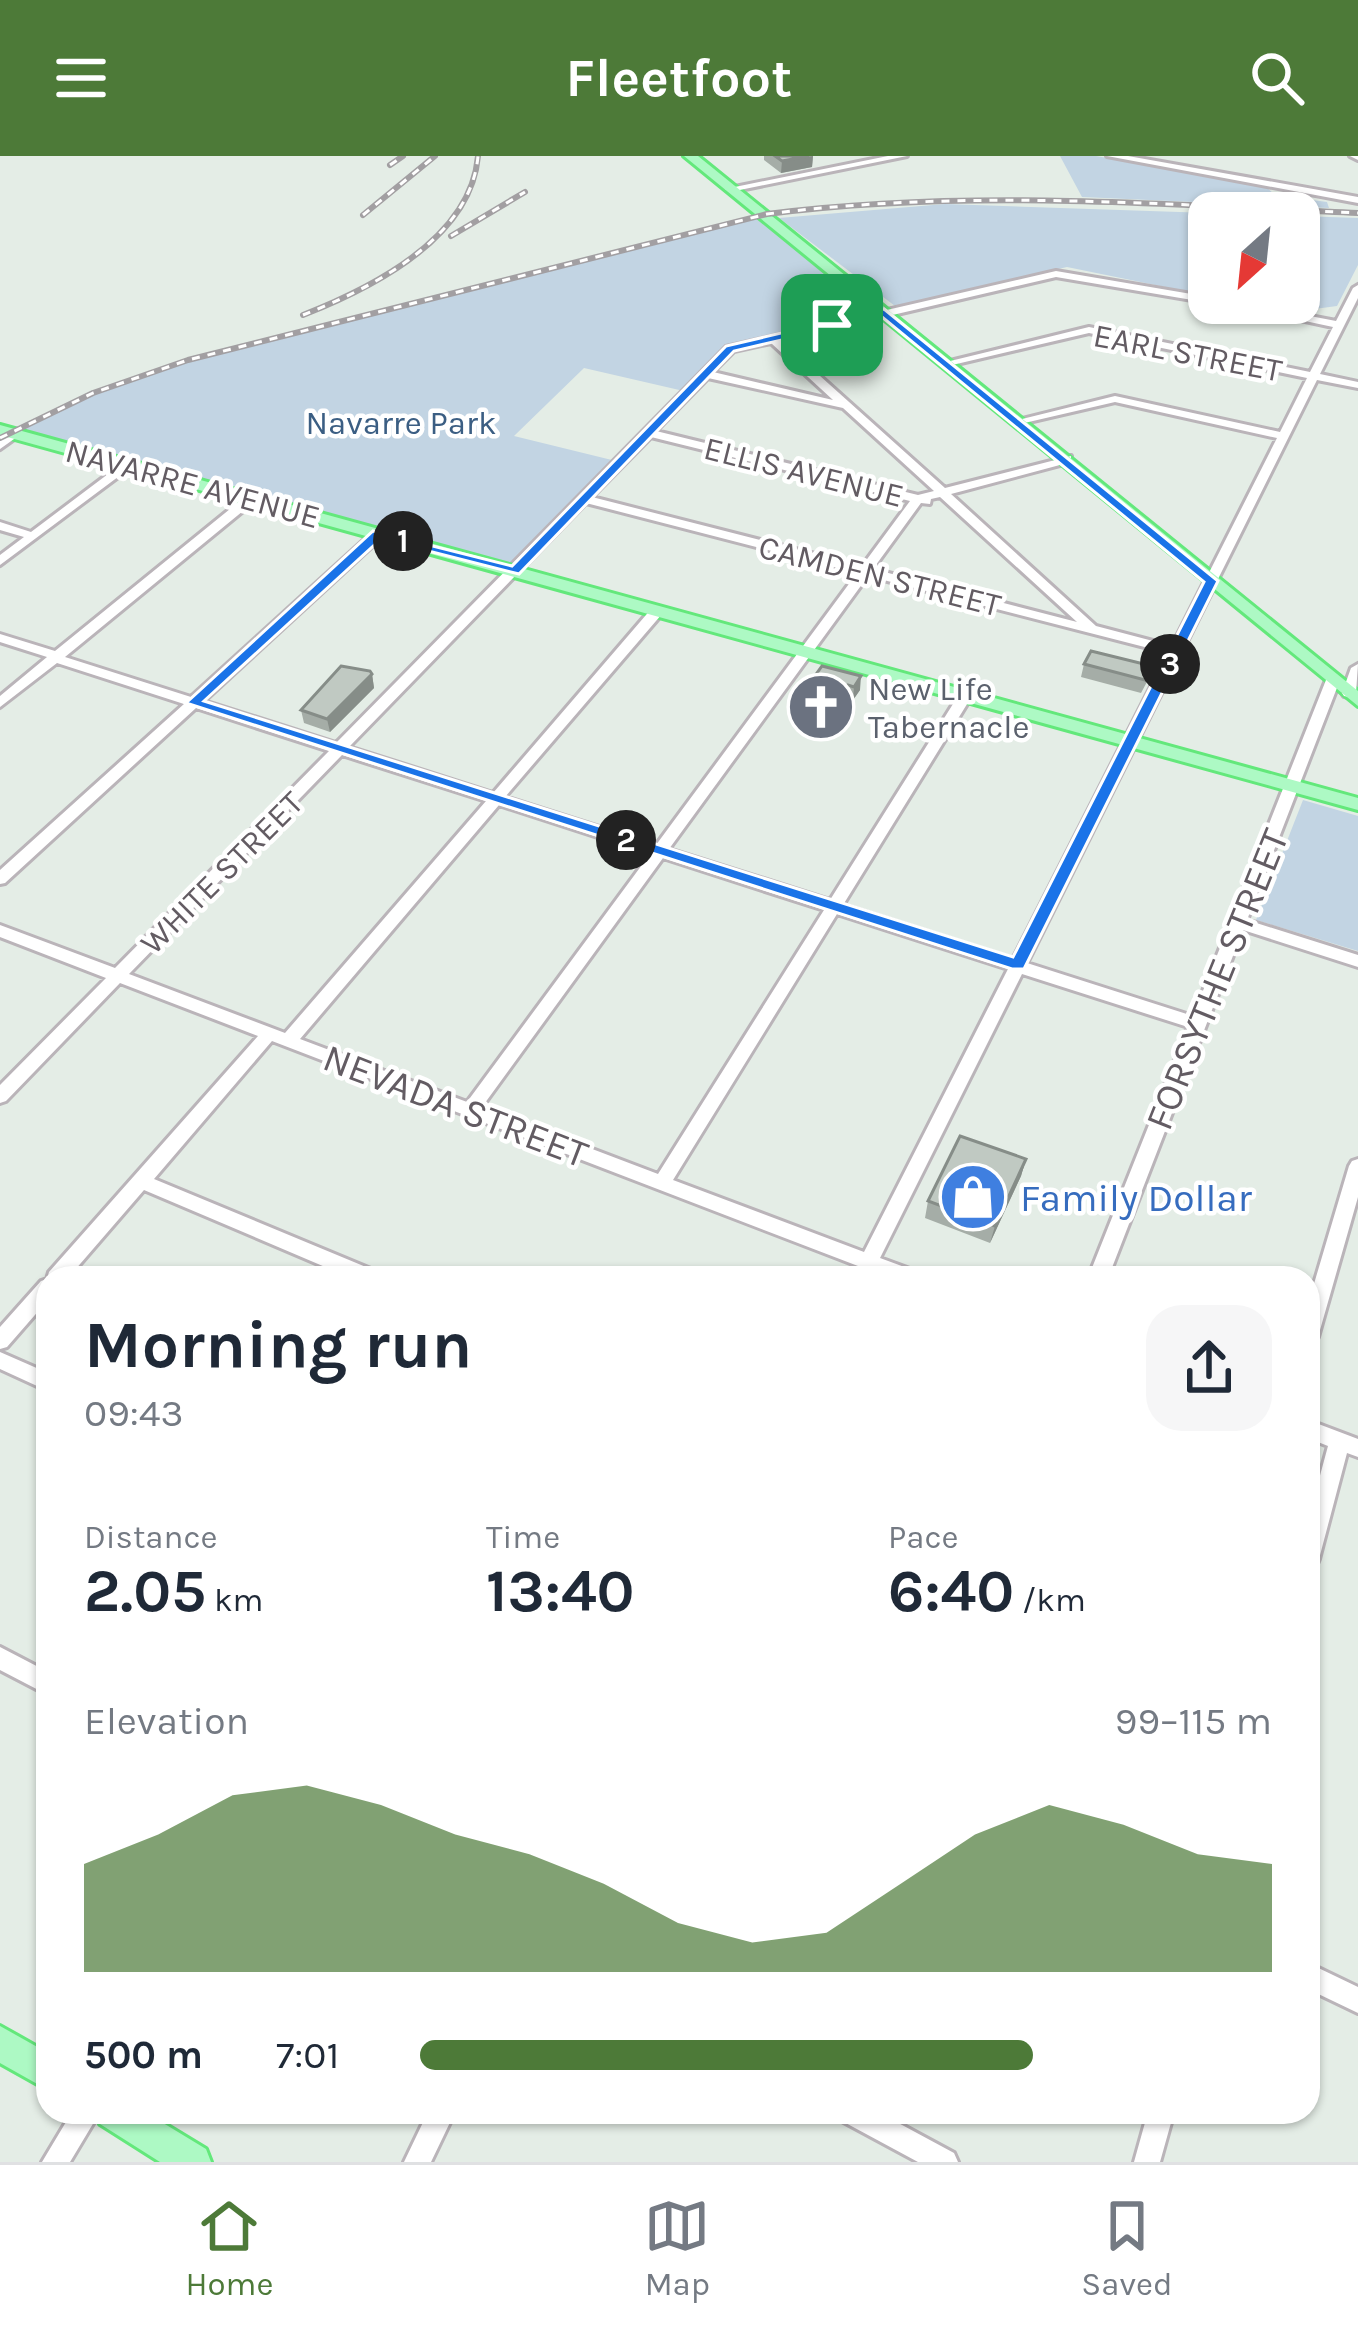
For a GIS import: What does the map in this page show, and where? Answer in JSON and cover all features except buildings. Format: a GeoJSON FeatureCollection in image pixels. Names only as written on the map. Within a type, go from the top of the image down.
{"type":"FeatureCollection","features":[{"type":"Feature","properties":{"kind":"main road"},"geometry":{"type":"LineString","coordinates":[[690,156],[1353,697]]}},
{"type":"Feature","properties":{"kind":"main road","name":"NAVARRE AVENUE"},"geometry":{"type":"LineString","coordinates":[[5,436],[128,465],[1358,804]]}},
{"type":"Feature","properties":{"kind":"main road"},"geometry":{"type":"LineString","coordinates":[[0,2043],[36,2066]]}},
{"type":"Feature","properties":{"kind":"main road"},"geometry":{"type":"LineString","coordinates":[[131,2124],[193,2162]]}},
{"type":"Feature","properties":{"kind":"street"},"geometry":{"type":"LineString","coordinates":[[814,156],[832,170]]}},
{"type":"Feature","properties":{"kind":"street"},"geometry":{"type":"LineString","coordinates":[[730,189],[902,156]]}},
{"type":"Feature","properties":{"kind":"street"},"geometry":{"type":"LineString","coordinates":[[1112,156],[1165,160],[1358,200]]}},
{"type":"Feature","properties":{"kind":"street"},"geometry":{"type":"LineString","coordinates":[[773,339],[1064,273],[1188,296]]}},
{"type":"Feature","properties":{"kind":"street"},"geometry":{"type":"LineString","coordinates":[[867,1266],[1314,376],[1353,309],[1358,288]]}},
{"type":"Feature","properties":{"kind":"street"},"geometry":{"type":"LineString","coordinates":[[1320,313],[1353,309]]}},
{"type":"Feature","properties":{"kind":"street"},"geometry":{"type":"LineString","coordinates":[[1320,321],[1340,325]]}},
{"type":"Feature","properties":{"kind":"street","name":"EARL STREET"},"geometry":{"type":"LineString","coordinates":[[948,363],[1089,330],[1358,385]]}},
{"type":"Feature","properties":{"kind":"street"},"geometry":{"type":"LineString","coordinates":[[773,339],[1094,630]]}},
{"type":"Feature","properties":{"kind":"street","name":"WHITE STREET"},"geometry":{"type":"LineString","coordinates":[[0,1096],[730,349],[773,339]]}},
{"type":"Feature","properties":{"kind":"street"},"geometry":{"type":"LineString","coordinates":[[706,374],[847,406]]}},
{"type":"Feature","properties":{"kind":"street"},"geometry":{"type":"LineString","coordinates":[[1020,422],[1115,399],[1284,436]]}},
{"type":"Feature","properties":{"kind":"street","name":"ELLIS AVENUE"},"geometry":{"type":"LineString","coordinates":[[648,434],[960,509]]}},
{"type":"Feature","properties":{"kind":"street"},"geometry":{"type":"LineString","coordinates":[[470,1110],[919,499],[1066,459]]}},
{"type":"Feature","properties":{"kind":"street"},"geometry":{"type":"LineString","coordinates":[[0,560],[128,465]]}},
{"type":"Feature","properties":{"kind":"street"},"geometry":{"type":"LineString","coordinates":[[0,703],[250,499]]}},
{"type":"Feature","properties":{"kind":"street","name":"CAMDEN STREET"},"geometry":{"type":"LineString","coordinates":[[584,499],[1176,651]]}},
{"type":"Feature","properties":{"kind":"street"},"geometry":{"type":"LineString","coordinates":[[0,526],[33,536]]}},
{"type":"Feature","properties":{"kind":"street"},"geometry":{"type":"LineString","coordinates":[[0,879],[378,534]]}},
{"type":"Feature","properties":{"kind":"street"},"geometry":{"type":"LineString","coordinates":[[67,1266],[494,800],[657,611]]}},
{"type":"Feature","properties":{"kind":"street"},"geometry":{"type":"LineString","coordinates":[[0,638],[1198,1024]]}},
{"type":"Feature","properties":{"kind":"street"},"geometry":{"type":"LineString","coordinates":[[1353,697],[1358,668]]}},
{"type":"Feature","properties":{"kind":"street","name":"FORSYTHE STREET"},"geometry":{"type":"LineString","coordinates":[[1103,1266],[1333,680]]}},
{"type":"Feature","properties":{"kind":"street"},"geometry":{"type":"LineString","coordinates":[[662,1183],[965,696]]}},
{"type":"Feature","properties":{"kind":"street"},"geometry":{"type":"LineString","coordinates":[[1238,923],[1358,961]]}},
{"type":"Feature","properties":{"kind":"street","name":"NEVADA STREET"},"geometry":{"type":"LineString","coordinates":[[0,931],[662,1183],[856,1266]]}},
{"type":"Feature","properties":{"kind":"street"},"geometry":{"type":"LineString","coordinates":[[1320,1296],[1358,1166]]}},
{"type":"Feature","properties":{"kind":"street"},"geometry":{"type":"LineString","coordinates":[[141,1181],[343,1266]]}},
{"type":"Feature","properties":{"kind":"street"},"geometry":{"type":"LineString","coordinates":[[0,1341],[36,1300]]}},
{"type":"Feature","properties":{"kind":"street"},"geometry":{"type":"LineString","coordinates":[[0,1360],[36,1376]]}},
{"type":"Feature","properties":{"kind":"street"},"geometry":{"type":"LineString","coordinates":[[1320,1433],[1349,1444],[1320,1525]]}},
{"type":"Feature","properties":{"kind":"street"},"geometry":{"type":"LineString","coordinates":[[0,1658],[36,1678]]}},
{"type":"Feature","properties":{"kind":"street"},"geometry":{"type":"LineString","coordinates":[[1320,1982],[1358,2000]]}},
{"type":"Feature","properties":{"kind":"street"},"geometry":{"type":"LineString","coordinates":[[55,2162],[79,2124]]}},
{"type":"Feature","properties":{"kind":"street"},"geometry":{"type":"LineString","coordinates":[[417,2162],[436,2124]]}},
{"type":"Feature","properties":{"kind":"street"},"geometry":{"type":"LineString","coordinates":[[874,2124],[945,2162]]}},
{"type":"Feature","properties":{"kind":"street"},"geometry":{"type":"LineString","coordinates":[[1147,2162],[1158,2124]]}},
{"type":"Feature","properties":{"kind":"green space"},"geometry":{"type":"Polygon","coordinates":[[[1060,156],[1096,156],[1265,186],[1272,192],[1188,192],[1188,202],[1082,197],[1060,156]]]}},
{"type":"Feature","properties":{"kind":"green space"},"geometry":{"type":"Polygon","coordinates":[[[945,204],[1188,212],[1188,292],[1067,267],[895,306],[779,218],[945,204]]]}},
{"type":"Feature","properties":{"kind":"green space","name":"Navarre Park"},"geometry":{"type":"Polygon","coordinates":[[[762,215],[885,313],[736,346],[688,392],[584,368],[514,436],[620,462],[514,572],[9,433],[105,389],[189,360],[762,215]]]}},
{"type":"Feature","properties":{"kind":"green space"},"geometry":{"type":"Polygon","coordinates":[[[1320,217],[1358,218],[1358,265],[1337,306],[1320,308],[1320,217]]]}},
{"type":"Feature","properties":{"kind":"green space"},"geometry":{"type":"Polygon","coordinates":[[[1303,800],[1358,816],[1358,951],[1256,920],[1303,800]]]}},
{"type":"Feature","properties":{"kind":"railway"},"geometry":{"type":"LineString","coordinates":[[390,165],[403,156]]}},
{"type":"Feature","properties":{"kind":"railway"},"geometry":{"type":"LineString","coordinates":[[363,215],[435,156]]}},
{"type":"Feature","properties":{"kind":"railway"},"geometry":{"type":"LineString","coordinates":[[303,315],[387,274],[438,235],[471,185],[478,156]]}},
{"type":"Feature","properties":{"kind":"railway"},"geometry":{"type":"LineString","coordinates":[[451,236],[525,192]]}},
{"type":"Feature","properties":{"kind":"railway"},"geometry":{"type":"LineString","coordinates":[[0,438],[93,393],[188,360],[767,214],[988,200],[1358,213]]}},
{"type":"Feature","properties":{"kind":"place","name":"New Life Tabernacle"},"geometry":{"type":"Point","coordinates":[821,707]}},
{"type":"Feature","properties":{"kind":"place","name":"Family Dollar"},"geometry":{"type":"Point","coordinates":[973,1197]}},
{"type":"Feature","properties":{"kind":"route"},"geometry":{"type":"LineString","coordinates":[[884,313],[1211,581],[1018,965],[193,703],[378,534],[514,572],[730,349],[832,325],[884,313]]}}]}
